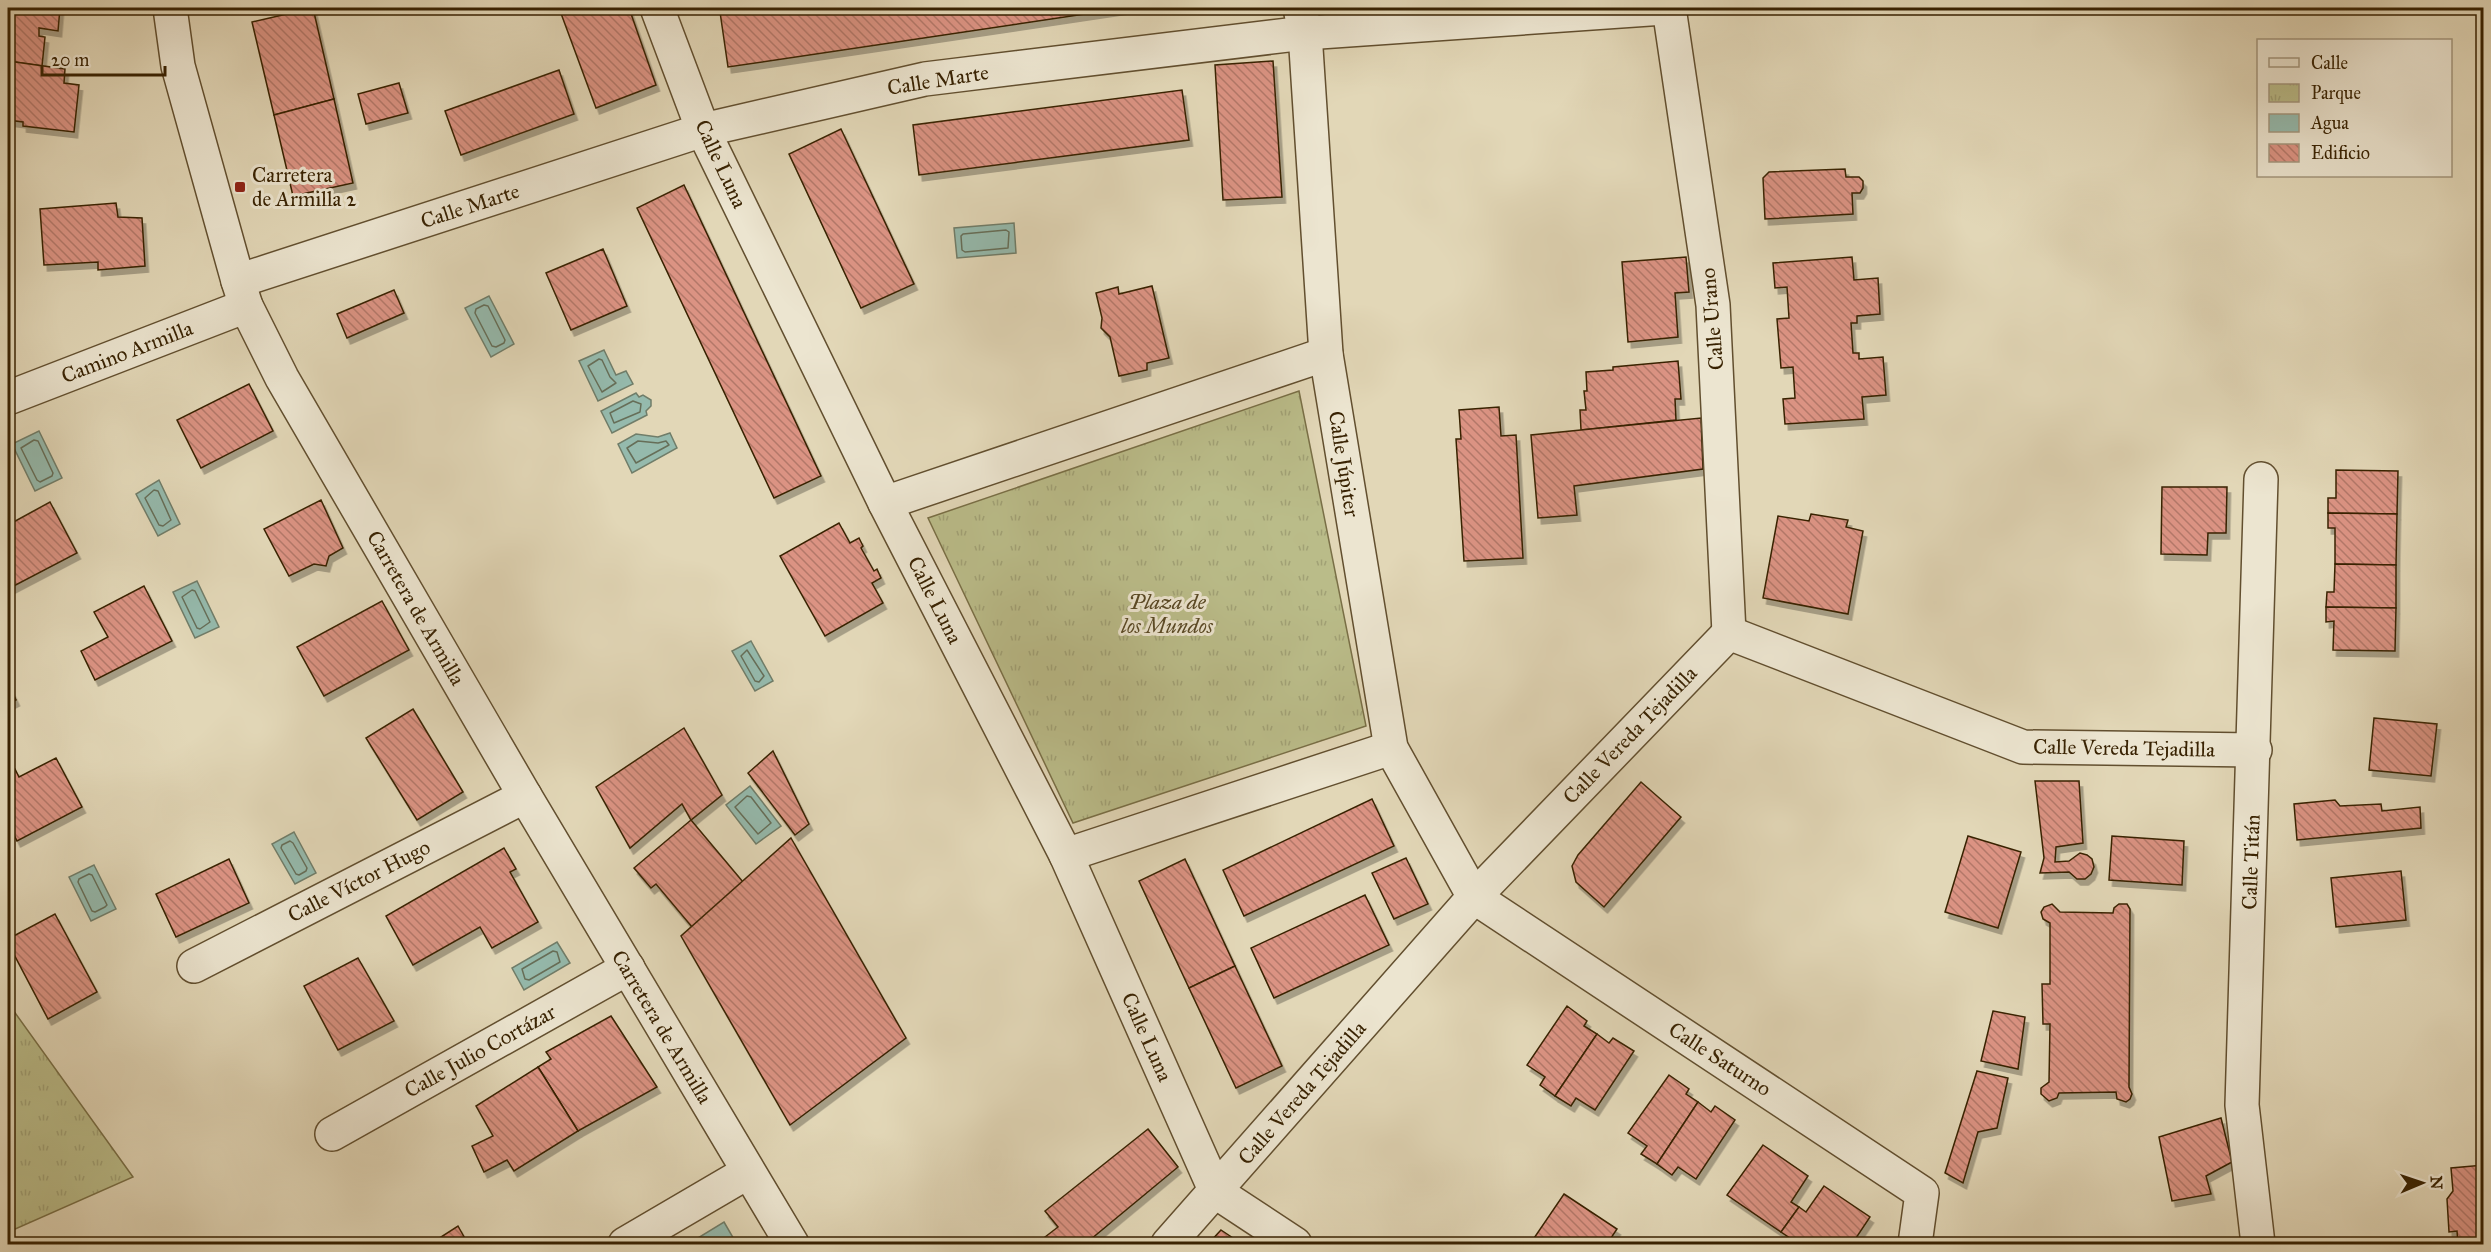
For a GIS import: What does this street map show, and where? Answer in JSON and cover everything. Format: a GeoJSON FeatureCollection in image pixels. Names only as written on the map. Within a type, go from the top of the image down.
{"type":"FeatureCollection","features":[{"type":"Feature","properties":{"kind":"street","name":"Carretera de Armilla"},"geometry":{"type":"LineString","coordinates":[[170,8],[178,66],[242,294],[282,378],[525,796],[792,1245]]}},
{"type":"Feature","properties":{"kind":"street","name":"Calle Luna"},"geometry":{"type":"LineString","coordinates":[[657,8],[703,130],[885,503],[1066,855],[1216,1192]]}},
{"type":"Feature","properties":{"kind":"street","name":"Calle Marte"},"geometry":{"type":"LineString","coordinates":[[242,294],[703,130],[925,79],[1302,20],[1667,8]]}},
{"type":"Feature","properties":{"kind":"street","name":"Calle Urano"},"geometry":{"type":"LineString","coordinates":[[1667,8],[1713,305],[1729,633]]}},
{"type":"Feature","properties":{"kind":"street","name":"Calle Júpiter"},"geometry":{"type":"LineString","coordinates":[[1302,20],[1326,354],[1391,748],[1474,897]]}},
{"type":"Feature","properties":{"kind":"street","name":"Camino Armilla"},"geometry":{"type":"LineString","coordinates":[[8,398],[242,294]]}},
{"type":"Feature","properties":{"kind":"street"},"geometry":{"type":"LineString","coordinates":[[885,503],[1326,354]]}},
{"type":"Feature","properties":{"kind":"street","name":"Calle Titán"},"geometry":{"type":"LineString","coordinates":[[2258,1245],[2242,1105],[2255,750],[2261,479]]}},
{"type":"Feature","properties":{"kind":"street","name":"Calle Vereda Tejadilla"},"geometry":{"type":"LineString","coordinates":[[1168,1245],[1474,897],[1729,633],[2023,747],[2255,750]]}},
{"type":"Feature","properties":{"kind":"street"},"geometry":{"type":"LineString","coordinates":[[1066,855],[1391,748]]}},
{"type":"Feature","properties":{"kind":"street","name":"Calle Víctor Hugo"},"geometry":{"type":"LineString","coordinates":[[194,966],[525,796]]}},
{"type":"Feature","properties":{"kind":"street","name":"Calle Saturno"},"geometry":{"type":"LineString","coordinates":[[1474,897],[1922,1193],[1915,1245]]}},
{"type":"Feature","properties":{"kind":"street","name":"Calle Julio Cortázar"},"geometry":{"type":"LineString","coordinates":[[332,1134],[628,968]]}},
{"type":"Feature","properties":{"kind":"street"},"geometry":{"type":"LineString","coordinates":[[625,1245],[748,1172]]}},
{"type":"Feature","properties":{"kind":"street"},"geometry":{"type":"LineString","coordinates":[[1216,1192],[1295,1245]]}},
{"type":"Feature","properties":{"kind":"green space","name":"Plaza de los Mundos"},"geometry":{"type":"Polygon","coordinates":[[[1299,391],[1366,726],[1073,823],[928,518],[1299,391]]]}},
{"type":"Feature","properties":{"kind":"green space"},"geometry":{"type":"Polygon","coordinates":[[[8,1003],[133,1177],[13,1230],[8,1229],[8,1003]]]}},
{"type":"Feature","properties":{"kind":"water"},"geometry":{"type":"Polygon","coordinates":[[[1014,223],[1016,253],[957,258],[954,228],[1014,223]]]}},
{"type":"Feature","properties":{"kind":"water"},"geometry":{"type":"Polygon","coordinates":[[[489,296],[514,344],[491,357],[465,308],[489,296]]]}},
{"type":"Feature","properties":{"kind":"water"},"geometry":{"type":"Polygon","coordinates":[[[604,350],[616,375],[626,371],[633,384],[598,401],[579,361],[604,350]]]}},
{"type":"Feature","properties":{"kind":"water"},"geometry":{"type":"Polygon","coordinates":[[[636,393],[639,397],[643,395],[651,400],[651,406],[646,411],[647,415],[612,433],[601,411],[636,393]]]}},
{"type":"Feature","properties":{"kind":"water"},"geometry":{"type":"Polygon","coordinates":[[[39,431],[62,478],[35,491],[12,444],[39,431]]]}},
{"type":"Feature","properties":{"kind":"water"},"geometry":{"type":"Polygon","coordinates":[[[670,433],[677,448],[632,473],[618,444],[636,434],[658,437],[670,433]]]}},
{"type":"Feature","properties":{"kind":"water"},"geometry":{"type":"Polygon","coordinates":[[[159,480],[180,524],[158,536],[136,494],[159,480]]]}},
{"type":"Feature","properties":{"kind":"water"},"geometry":{"type":"Polygon","coordinates":[[[197,581],[219,627],[195,638],[173,592],[197,581]]]}},
{"type":"Feature","properties":{"kind":"water"},"geometry":{"type":"Polygon","coordinates":[[[751,641],[773,681],[755,691],[732,651],[751,641]]]}},
{"type":"Feature","properties":{"kind":"water"},"geometry":{"type":"Polygon","coordinates":[[[750,786],[781,826],[756,844],[726,805],[750,786]]]}},
{"type":"Feature","properties":{"kind":"water"},"geometry":{"type":"Polygon","coordinates":[[[294,832],[316,873],[295,884],[272,844],[294,832]]]}},
{"type":"Feature","properties":{"kind":"water"},"geometry":{"type":"Polygon","coordinates":[[[94,865],[116,909],[91,921],[69,877],[94,865]]]}},
{"type":"Feature","properties":{"kind":"water"},"geometry":{"type":"Polygon","coordinates":[[[557,942],[570,963],[524,990],[512,968],[557,942]]]}},
{"type":"Feature","properties":{"kind":"water"},"geometry":{"type":"Polygon","coordinates":[[[724,1222],[735,1241],[730,1244],[688,1244],[724,1222]]]}},
{"type":"Feature","properties":{"kind":"building"},"geometry":{"type":"Polygon","coordinates":[[[8,8],[60,8],[58,31],[39,28],[39,36],[45,37],[42,66],[8,61],[8,8]]]}},
{"type":"Feature","properties":{"kind":"building"},"geometry":{"type":"Polygon","coordinates":[[[313,8],[334,99],[274,115],[252,22],[313,8]]]}},
{"type":"Feature","properties":{"kind":"building"},"geometry":{"type":"Polygon","coordinates":[[[559,8],[629,8],[656,85],[596,108],[559,8]]]}},
{"type":"Feature","properties":{"kind":"building"},"geometry":{"type":"Polygon","coordinates":[[[748,8],[1125,8],[728,67],[720,12],[748,8]]]}},
{"type":"Feature","properties":{"kind":"building"},"geometry":{"type":"Polygon","coordinates":[[[8,61],[65,69],[64,83],[79,85],[74,132],[23,126],[23,122],[8,120],[8,61]]]}},
{"type":"Feature","properties":{"kind":"building"},"geometry":{"type":"Polygon","coordinates":[[[1273,61],[1282,197],[1223,200],[1215,65],[1273,61]]]}},
{"type":"Feature","properties":{"kind":"building"},"geometry":{"type":"Polygon","coordinates":[[[559,70],[574,114],[461,155],[445,111],[559,70]]]}},
{"type":"Feature","properties":{"kind":"building"},"geometry":{"type":"Polygon","coordinates":[[[399,83],[408,113],[366,124],[358,94],[399,83]]]}},
{"type":"Feature","properties":{"kind":"building"},"geometry":{"type":"Polygon","coordinates":[[[1182,90],[1189,140],[919,175],[913,125],[1182,90]]]}},
{"type":"Feature","properties":{"kind":"building"},"geometry":{"type":"Polygon","coordinates":[[[334,99],[353,183],[293,196],[274,115],[334,99]]]}},
{"type":"Feature","properties":{"kind":"building"},"geometry":{"type":"Polygon","coordinates":[[[841,129],[914,284],[861,308],[789,154],[841,129]]]}},
{"type":"Feature","properties":{"kind":"building"},"geometry":{"type":"Polygon","coordinates":[[[1845,169],[1846,177],[1859,177],[1863,181],[1860,193],[1852,193],[1853,214],[1765,219],[1763,178],[1769,172],[1845,169]]]}},
{"type":"Feature","properties":{"kind":"building"},"geometry":{"type":"Polygon","coordinates":[[[684,185],[821,476],[774,498],[637,208],[684,185]]]}},
{"type":"Feature","properties":{"kind":"building"},"geometry":{"type":"Polygon","coordinates":[[[116,203],[118,217],[142,218],[145,266],[98,270],[98,262],[44,265],[40,209],[116,203]]]}},
{"type":"Feature","properties":{"kind":"building"},"geometry":{"type":"Polygon","coordinates":[[[603,249],[627,306],[571,330],[546,273],[603,249]]]}},
{"type":"Feature","properties":{"kind":"building"},"geometry":{"type":"Polygon","coordinates":[[[1686,257],[1689,292],[1675,293],[1678,337],[1628,342],[1622,262],[1686,257]]]}},
{"type":"Feature","properties":{"kind":"building"},"geometry":{"type":"Polygon","coordinates":[[[1852,257],[1854,280],[1878,278],[1880,314],[1857,316],[1857,323],[1851,323],[1853,353],[1859,353],[1859,359],[1883,357],[1886,395],[1862,397],[1864,419],[1785,424],[1783,399],[1795,398],[1793,367],[1781,368],[1777,319],[1789,318],[1787,287],[1775,288],[1773,263],[1852,257]]]}},
{"type":"Feature","properties":{"kind":"building"},"geometry":{"type":"Polygon","coordinates":[[[1152,286],[1169,358],[1147,363],[1147,370],[1119,376],[1110,337],[1101,328],[1102,318],[1096,293],[1118,287],[1119,294],[1152,286]]]}},
{"type":"Feature","properties":{"kind":"building"},"geometry":{"type":"Polygon","coordinates":[[[394,290],[404,313],[347,338],[337,314],[394,290]]]}},
{"type":"Feature","properties":{"kind":"building"},"geometry":{"type":"Polygon","coordinates":[[[1678,361],[1681,399],[1675,399],[1676,420],[1581,430],[1580,410],[1586,410],[1584,391],[1587,391],[1586,372],[1678,361]]]}},
{"type":"Feature","properties":{"kind":"building"},"geometry":{"type":"Polygon","coordinates":[[[249,384],[273,431],[201,468],[177,420],[249,384]]]}},
{"type":"Feature","properties":{"kind":"building"},"geometry":{"type":"Polygon","coordinates":[[[1499,407],[1501,436],[1516,435],[1523,558],[1464,561],[1456,439],[1461,439],[1459,410],[1499,407]]]}},
{"type":"Feature","properties":{"kind":"building"},"geometry":{"type":"Polygon","coordinates":[[[1701,418],[1703,469],[1574,486],[1577,515],[1538,518],[1531,435],[1701,418]]]}},
{"type":"Feature","properties":{"kind":"building"},"geometry":{"type":"Polygon","coordinates":[[[2336,470],[2398,471],[2397,514],[2328,513],[2328,498],[2336,498],[2336,470]]]}},
{"type":"Feature","properties":{"kind":"building"},"geometry":{"type":"Polygon","coordinates":[[[2162,487],[2227,487],[2226,533],[2208,533],[2207,555],[2161,554],[2162,487]]]}},
{"type":"Feature","properties":{"kind":"building"},"geometry":{"type":"Polygon","coordinates":[[[321,500],[343,548],[329,556],[326,566],[314,564],[289,576],[264,529],[321,500]]]}},
{"type":"Feature","properties":{"kind":"building"},"geometry":{"type":"Polygon","coordinates":[[[50,502],[77,553],[8,589],[8,525],[50,502]]]}},
{"type":"Feature","properties":{"kind":"building"},"geometry":{"type":"Polygon","coordinates":[[[2328,513],[2397,514],[2396,565],[2335,564],[2335,528],[2328,528],[2328,513]]]}},
{"type":"Feature","properties":{"kind":"building"},"geometry":{"type":"Polygon","coordinates":[[[1811,514],[1848,520],[1846,527],[1863,531],[1848,614],[1763,598],[1778,516],[1809,521],[1811,514]]]}},
{"type":"Feature","properties":{"kind":"building"},"geometry":{"type":"Polygon","coordinates":[[[839,523],[850,543],[859,538],[863,546],[861,548],[874,571],[877,569],[881,578],[872,583],[883,603],[825,636],[780,556],[839,523]]]}},
{"type":"Feature","properties":{"kind":"building"},"geometry":{"type":"Polygon","coordinates":[[[2335,564],[2396,565],[2396,608],[2326,607],[2327,592],[2334,592],[2335,564]]]}},
{"type":"Feature","properties":{"kind":"building"},"geometry":{"type":"Polygon","coordinates":[[[144,586],[172,641],[95,680],[81,651],[108,637],[94,612],[144,586]]]}},
{"type":"Feature","properties":{"kind":"building"},"geometry":{"type":"Polygon","coordinates":[[[382,601],[409,650],[324,696],[297,647],[382,601]]]}},
{"type":"Feature","properties":{"kind":"building"},"geometry":{"type":"Polygon","coordinates":[[[2326,607],[2396,608],[2395,651],[2333,650],[2334,621],[2326,622],[2326,607]]]}},
{"type":"Feature","properties":{"kind":"building"},"geometry":{"type":"Polygon","coordinates":[[[8,683],[16,700],[8,704],[8,683]]]}},
{"type":"Feature","properties":{"kind":"building"},"geometry":{"type":"Polygon","coordinates":[[[413,709],[463,792],[417,820],[366,738],[413,709]]]}},
{"type":"Feature","properties":{"kind":"building"},"geometry":{"type":"Polygon","coordinates":[[[2374,718],[2437,724],[2431,776],[2369,770],[2374,718]]]}},
{"type":"Feature","properties":{"kind":"building"},"geometry":{"type":"Polygon","coordinates":[[[684,728],[722,795],[691,820],[682,804],[630,848],[596,787],[684,728]]]}},
{"type":"Feature","properties":{"kind":"building"},"geometry":{"type":"Polygon","coordinates":[[[773,751],[809,824],[795,835],[748,773],[773,751]]]}},
{"type":"Feature","properties":{"kind":"building"},"geometry":{"type":"Polygon","coordinates":[[[56,758],[82,807],[17,841],[8,822],[8,773],[15,769],[19,777],[56,758]]]}},
{"type":"Feature","properties":{"kind":"building"},"geometry":{"type":"Polygon","coordinates":[[[2035,781],[2079,781],[2083,843],[2056,847],[2055,862],[2069,861],[2080,853],[2087,855],[2092,859],[2094,867],[2085,879],[2077,879],[2069,872],[2040,873],[2044,858],[2035,781]]]}},
{"type":"Feature","properties":{"kind":"building"},"geometry":{"type":"Polygon","coordinates":[[[1641,782],[1681,817],[1604,907],[1576,882],[1572,866],[1578,855],[1641,782]]]}},
{"type":"Feature","properties":{"kind":"building"},"geometry":{"type":"Polygon","coordinates":[[[1372,799],[1394,846],[1244,916],[1223,870],[1372,799]]]}},
{"type":"Feature","properties":{"kind":"building"},"geometry":{"type":"Polygon","coordinates":[[[2335,800],[2340,806],[2381,804],[2382,811],[2420,807],[2421,828],[2297,840],[2294,804],[2335,800]]]}},
{"type":"Feature","properties":{"kind":"building"},"geometry":{"type":"Polygon","coordinates":[[[691,820],[743,882],[692,927],[656,884],[651,888],[634,868],[691,820]]]}},
{"type":"Feature","properties":{"kind":"building"},"geometry":{"type":"Polygon","coordinates":[[[1968,836],[2021,852],[1998,928],[1945,912],[1968,836]]]}},
{"type":"Feature","properties":{"kind":"building"},"geometry":{"type":"Polygon","coordinates":[[[2112,836],[2184,841],[2182,885],[2109,880],[2112,836]]]}},
{"type":"Feature","properties":{"kind":"building"},"geometry":{"type":"Polygon","coordinates":[[[791,838],[906,1038],[790,1125],[681,936],[791,838]]]}},
{"type":"Feature","properties":{"kind":"building"},"geometry":{"type":"Polygon","coordinates":[[[504,848],[516,869],[510,872],[538,922],[492,948],[480,927],[413,965],[386,916],[504,848]]]}},
{"type":"Feature","properties":{"kind":"building"},"geometry":{"type":"Polygon","coordinates":[[[1406,858],[1428,904],[1394,919],[1372,873],[1406,858]]]}},
{"type":"Feature","properties":{"kind":"building"},"geometry":{"type":"Polygon","coordinates":[[[229,859],[249,903],[176,937],[156,894],[229,859]]]}},
{"type":"Feature","properties":{"kind":"building"},"geometry":{"type":"Polygon","coordinates":[[[1185,859],[1235,966],[1189,988],[1139,881],[1185,859]]]}},
{"type":"Feature","properties":{"kind":"building"},"geometry":{"type":"Polygon","coordinates":[[[2401,871],[2406,920],[2336,927],[2331,878],[2401,871]]]}},
{"type":"Feature","properties":{"kind":"building"},"geometry":{"type":"Polygon","coordinates":[[[1365,895],[1389,945],[1274,998],[1251,948],[1365,895]]]}},
{"type":"Feature","properties":{"kind":"building"},"geometry":{"type":"Polygon","coordinates":[[[2052,904],[2060,912],[2113,913],[2114,908],[2119,904],[2127,904],[2130,909],[2129,1087],[2132,1094],[2126,1102],[2117,1099],[2116,1092],[2059,1093],[2057,1098],[2049,1101],[2041,1094],[2041,1088],[2049,1082],[2050,1024],[2043,1024],[2042,984],[2050,984],[2050,923],[2043,919],[2041,912],[2044,907],[2052,904]]]}},
{"type":"Feature","properties":{"kind":"building"},"geometry":{"type":"Polygon","coordinates":[[[55,914],[97,992],[48,1019],[8,939],[55,914]]]}},
{"type":"Feature","properties":{"kind":"building"},"geometry":{"type":"Polygon","coordinates":[[[358,958],[394,1021],[338,1050],[304,986],[358,958]]]}},
{"type":"Feature","properties":{"kind":"building"},"geometry":{"type":"Polygon","coordinates":[[[1235,966],[1282,1066],[1236,1088],[1189,988],[1235,966]]]}},
{"type":"Feature","properties":{"kind":"building"},"geometry":{"type":"Polygon","coordinates":[[[1567,1006],[1587,1021],[1584,1026],[1597,1034],[1555,1096],[1540,1085],[1545,1077],[1527,1065],[1567,1006]]]}},
{"type":"Feature","properties":{"kind":"building"},"geometry":{"type":"Polygon","coordinates":[[[1993,1011],[2025,1017],[2018,1069],[1981,1061],[1993,1011]]]}},
{"type":"Feature","properties":{"kind":"building"},"geometry":{"type":"Polygon","coordinates":[[[611,1016],[657,1087],[578,1131],[538,1067],[551,1059],[546,1052],[611,1016]]]}},
{"type":"Feature","properties":{"kind":"building"},"geometry":{"type":"Polygon","coordinates":[[[1597,1034],[1609,1043],[1613,1038],[1634,1051],[1595,1110],[1576,1098],[1571,1106],[1555,1096],[1597,1034]]]}},
{"type":"Feature","properties":{"kind":"building"},"geometry":{"type":"Polygon","coordinates":[[[538,1067],[578,1131],[514,1171],[507,1160],[484,1172],[472,1146],[493,1136],[476,1106],[538,1067]]]}},
{"type":"Feature","properties":{"kind":"building"},"geometry":{"type":"Polygon","coordinates":[[[1977,1071],[2008,1078],[1997,1128],[1978,1132],[1963,1183],[1945,1173],[1977,1071]]]}},
{"type":"Feature","properties":{"kind":"building"},"geometry":{"type":"Polygon","coordinates":[[[1669,1075],[1689,1089],[1686,1094],[1698,1102],[1657,1164],[1641,1154],[1647,1146],[1628,1133],[1669,1075]]]}},
{"type":"Feature","properties":{"kind":"building"},"geometry":{"type":"Polygon","coordinates":[[[1698,1102],[1711,1112],[1715,1106],[1735,1120],[1696,1179],[1678,1167],[1672,1175],[1657,1164],[1698,1102]]]}},
{"type":"Feature","properties":{"kind":"building"},"geometry":{"type":"Polygon","coordinates":[[[2221,1118],[2232,1162],[2206,1176],[2211,1194],[2172,1201],[2159,1137],[2221,1118]]]}},
{"type":"Feature","properties":{"kind":"building"},"geometry":{"type":"Polygon","coordinates":[[[1148,1129],[1178,1167],[1085,1244],[1036,1244],[1058,1227],[1045,1211],[1148,1129]]]}},
{"type":"Feature","properties":{"kind":"building"},"geometry":{"type":"Polygon","coordinates":[[[1763,1145],[1808,1176],[1791,1202],[1799,1207],[1781,1232],[1727,1195],[1763,1145]]]}},
{"type":"Feature","properties":{"kind":"building"},"geometry":{"type":"Polygon","coordinates":[[[2484,1165],[2484,1242],[2458,1244],[2457,1231],[2449,1232],[2447,1199],[2453,1191],[2451,1168],[2484,1165]]]}},
{"type":"Feature","properties":{"kind":"building"},"geometry":{"type":"Polygon","coordinates":[[[1824,1186],[1870,1217],[1852,1244],[1799,1244],[1781,1232],[1799,1207],[1806,1212],[1824,1186]]]}},
{"type":"Feature","properties":{"kind":"building"},"geometry":{"type":"Polygon","coordinates":[[[1564,1194],[1617,1229],[1607,1244],[1530,1244],[1564,1194]]]}},
{"type":"Feature","properties":{"kind":"building"},"geometry":{"type":"Polygon","coordinates":[[[458,1226],[468,1244],[430,1244],[458,1226]]]}},
{"type":"Feature","properties":{"kind":"building"},"geometry":{"type":"Polygon","coordinates":[[[1221,1230],[1242,1244],[1208,1244],[1221,1230]]]}},
{"type":"Feature","properties":{"kind":"place","name":"Carretera de Armilla 2"},"geometry":{"type":"Point","coordinates":[240,187]}}]}
